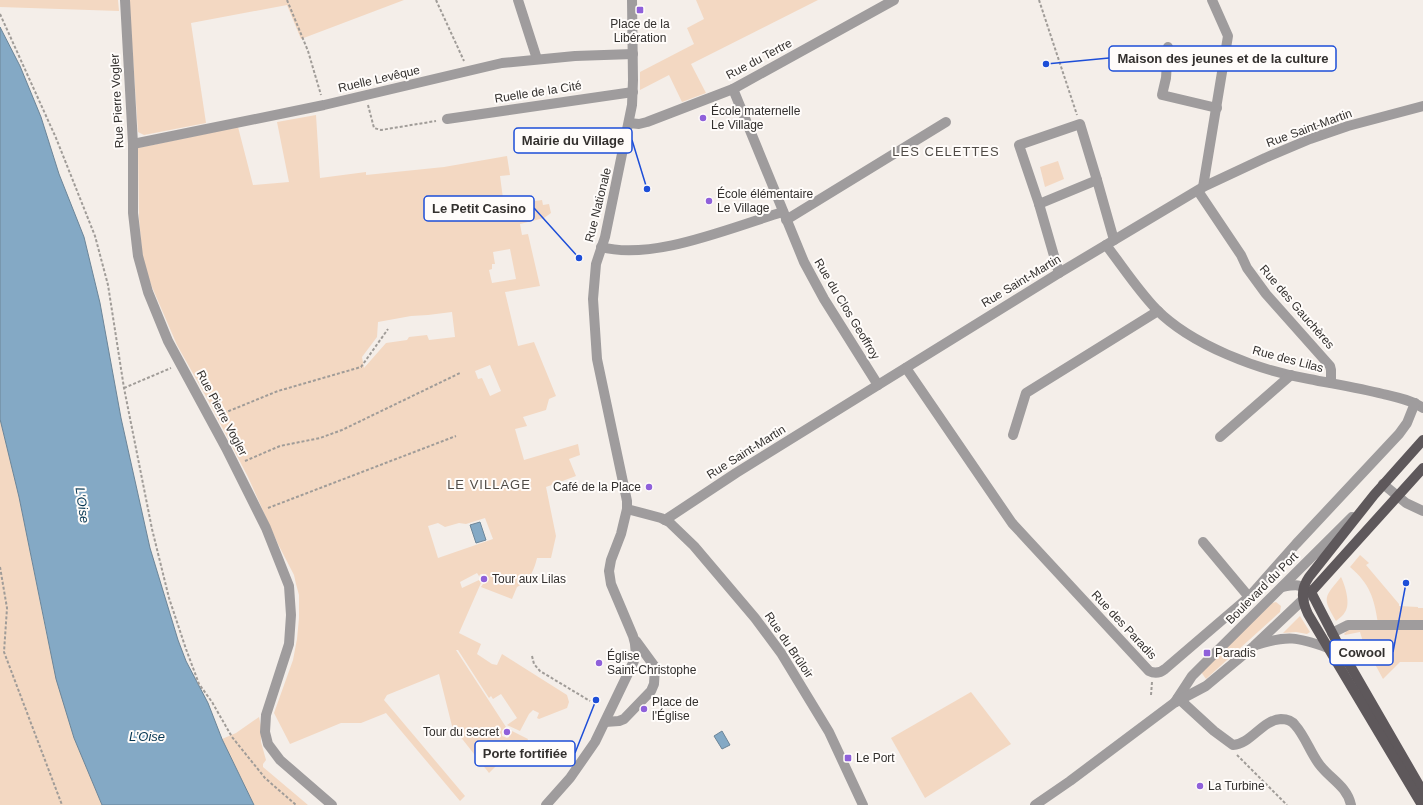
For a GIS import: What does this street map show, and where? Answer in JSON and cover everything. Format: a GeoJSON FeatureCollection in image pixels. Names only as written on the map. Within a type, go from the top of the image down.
{"type":"FeatureCollection","features":[{"type":"Feature","properties":{"kind":"main road","name":"Boulevard du Port"},"geometry":{"type":"LineString","coordinates":[[1302,599],[1307,589],[1309,578],[1383,484],[1423,440]]}},
{"type":"Feature","properties":{"kind":"main road"},"geometry":{"type":"LineString","coordinates":[[1423,468],[1307,589],[1334,629],[1423,792]]}},
{"type":"Feature","properties":{"kind":"main road"},"geometry":{"type":"LineString","coordinates":[[1302,599],[1308,614],[1422,805]]}},
{"type":"Feature","properties":{"kind":"street","name":"Rue Pierre Vogler"},"geometry":{"type":"LineString","coordinates":[[125,0],[133,144],[134,213],[138,256],[148,292],[168,341],[182,364],[235,465],[286,575],[291,595],[290,644],[266,716],[266,740],[270,748],[280,760],[332,805]]}},
{"type":"Feature","properties":{"kind":"street"},"geometry":{"type":"LineString","coordinates":[[518,0],[537,59]]}},
{"type":"Feature","properties":{"kind":"street","name":"Rue Nationale"},"geometry":{"type":"LineString","coordinates":[[632,0],[633,92],[629,123],[606,237],[601,247],[596,264],[594,284],[595,343],[602,385],[627,494],[627,509],[619,541],[610,562],[610,581],[634,639]]}},
{"type":"Feature","properties":{"kind":"street","name":"Rue du Tertre"},"geometry":{"type":"LineString","coordinates":[[629,123],[639,124],[647,122],[733,89],[894,0]]}},
{"type":"Feature","properties":{"kind":"street"},"geometry":{"type":"LineString","coordinates":[[1200,189],[1228,36],[1212,0]]}},
{"type":"Feature","properties":{"kind":"street"},"geometry":{"type":"LineString","coordinates":[[1168,47],[1166,78],[1162,95],[1216,108]]}},
{"type":"Feature","properties":{"kind":"street","name":"Ruelle Levêque"},"geometry":{"type":"LineString","coordinates":[[133,144],[366,96],[502,63],[599,54],[633,54]]}},
{"type":"Feature","properties":{"kind":"street","name":"Rue du Clos Geoffroy"},"geometry":{"type":"LineString","coordinates":[[733,89],[804,262],[821,293],[878,385]]}},
{"type":"Feature","properties":{"kind":"street","name":"Ruelle de la Cité"},"geometry":{"type":"LineString","coordinates":[[447,119],[633,92]]}},
{"type":"Feature","properties":{"kind":"street","name":"Rue Saint-Martin"},"geometry":{"type":"LineString","coordinates":[[665,520],[736,473],[1059,273],[1200,189],[1265,158],[1310,139],[1348,126],[1423,106]]}},
{"type":"Feature","properties":{"kind":"street"},"geometry":{"type":"LineString","coordinates":[[601,247],[610,250],[634,251],[673,245],[785,216],[946,122]]}},
{"type":"Feature","properties":{"kind":"street"},"geometry":{"type":"LineString","coordinates":[[1059,273],[1039,204],[1019,145],[1080,124]]}},
{"type":"Feature","properties":{"kind":"street","name":"Rue des Lilas"},"geometry":{"type":"LineString","coordinates":[[1080,124],[1097,180],[1110,243],[1128,276],[1158,311],[1188,335],[1206,345],[1260,367],[1396,397],[1419,406]]}},
{"type":"Feature","properties":{"kind":"street"},"geometry":{"type":"LineString","coordinates":[[1039,204],[1097,180]]}},
{"type":"Feature","properties":{"kind":"street","name":"Rue des Gauchères"},"geometry":{"type":"LineString","coordinates":[[1200,189],[1241,255],[1247,268],[1266,294],[1330,366],[1331,382]]}},
{"type":"Feature","properties":{"kind":"street"},"geometry":{"type":"LineString","coordinates":[[1013,435],[1026,393],[1158,311]]}},
{"type":"Feature","properties":{"kind":"street","name":"Rue des Paradis"},"geometry":{"type":"LineString","coordinates":[[906,368],[1012,523],[1152,673],[1161,672],[1249,597],[1399,434],[1419,406]]}},
{"type":"Feature","properties":{"kind":"street"},"geometry":{"type":"LineString","coordinates":[[1220,437],[1291,375]]}},
{"type":"Feature","properties":{"kind":"street"},"geometry":{"type":"LineString","coordinates":[[1383,484],[1397,496],[1418,510],[1423,511]]}},
{"type":"Feature","properties":{"kind":"street","name":"Boulevard du Port"},"geometry":{"type":"LineString","coordinates":[[1177,700],[1192,676],[1374,495]]}},
{"type":"Feature","properties":{"kind":"street"},"geometry":{"type":"LineString","coordinates":[[627,509],[665,520]]}},
{"type":"Feature","properties":{"kind":"street","name":"Rue du Brûloir"},"geometry":{"type":"LineString","coordinates":[[665,520],[694,546],[755,618],[781,653],[829,732],[863,805]]}},
{"type":"Feature","properties":{"kind":"street"},"geometry":{"type":"LineString","coordinates":[[1203,542],[1249,597]]}},
{"type":"Feature","properties":{"kind":"street"},"geometry":{"type":"LineString","coordinates":[[1282,587],[1297,585],[1307,589]]}},
{"type":"Feature","properties":{"kind":"street","name":"Boulevard du Port"},"geometry":{"type":"LineString","coordinates":[[1035,805],[1070,781],[1177,700],[1206,686],[1254,646],[1302,599]]}},
{"type":"Feature","properties":{"kind":"street"},"geometry":{"type":"LineString","coordinates":[[1334,629],[1348,625],[1423,625]]}},
{"type":"Feature","properties":{"kind":"street"},"geometry":{"type":"LineString","coordinates":[[1254,646],[1272,640],[1290,638],[1305,640],[1328,648]]}},
{"type":"Feature","properties":{"kind":"street"},"geometry":{"type":"LineString","coordinates":[[546,805],[570,778],[603,726],[634,661],[636,650],[634,639]]}},
{"type":"Feature","properties":{"kind":"street"},"geometry":{"type":"LineString","coordinates":[[603,726],[624,719],[652,689],[655,667],[634,639]]}},
{"type":"Feature","properties":{"kind":"street"},"geometry":{"type":"LineString","coordinates":[[1177,700],[1233,745],[1240,743],[1275,720],[1281,719],[1291,722],[1297,728],[1320,766],[1344,789],[1351,805]]}},
{"type":"Feature","properties":{"kind":"path"},"geometry":{"type":"LineString","coordinates":[[287,0],[308,51],[324,105]]}},
{"type":"Feature","properties":{"kind":"path"},"geometry":{"type":"LineString","coordinates":[[436,0],[469,71]]}},
{"type":"Feature","properties":{"kind":"path"},"geometry":{"type":"LineString","coordinates":[[1039,0],[1080,124]]}},
{"type":"Feature","properties":{"kind":"path"},"geometry":{"type":"LineString","coordinates":[[0,14],[56,138],[95,236],[108,285],[124,388],[164,582],[199,684],[212,702],[232,737],[265,778],[296,805]]}},
{"type":"Feature","properties":{"kind":"path"},"geometry":{"type":"LineString","coordinates":[[366,96],[374,128],[381,130],[447,119]]}},
{"type":"Feature","properties":{"kind":"path"},"geometry":{"type":"LineString","coordinates":[[211,418],[278,391],[361,367],[388,329]]}},
{"type":"Feature","properties":{"kind":"path"},"geometry":{"type":"LineString","coordinates":[[124,388],[182,364]]}},
{"type":"Feature","properties":{"kind":"path"},"geometry":{"type":"LineString","coordinates":[[235,465],[280,446],[320,438],[342,430],[460,373]]}},
{"type":"Feature","properties":{"kind":"path"},"geometry":{"type":"LineString","coordinates":[[258,512],[456,436]]}},
{"type":"Feature","properties":{"kind":"path"},"geometry":{"type":"LineString","coordinates":[[0,567],[7,608],[4,652],[62,805]]}},
{"type":"Feature","properties":{"kind":"path"},"geometry":{"type":"LineString","coordinates":[[532,656],[534,664],[540,671],[569,690],[590,701]]}},
{"type":"Feature","properties":{"kind":"path"},"geometry":{"type":"LineString","coordinates":[[1233,745],[1234,752],[1287,805]]}},
{"type":"Feature","properties":{"kind":"shaded area"},"geometry":{"type":"Polygon","coordinates":[[[0,0],[118,0],[119,11],[0,7],[0,0]]]}},
{"type":"Feature","properties":{"kind":"shaded area"},"geometry":{"type":"Polygon","coordinates":[[[129,0],[404,0],[301,39],[287,5],[191,23],[206,123],[144,135],[138,132],[129,0]]]}},
{"type":"Feature","properties":{"kind":"shaded area"},"geometry":{"type":"Polygon","coordinates":[[[696,0],[818,0],[691,64],[706,93],[682,102],[669,75],[640,90],[640,72],[694,44],[687,28],[704,19],[696,0]]]}},
{"type":"Feature","properties":{"kind":"shaded area"},"geometry":{"type":"Polygon","coordinates":[[[316,115],[320,178],[366,172],[366,175],[444,167],[507,156],[510,175],[500,176],[504,206],[542,200],[543,205],[549,204],[551,213],[544,218],[520,224],[522,235],[528,234],[540,286],[505,292],[518,346],[534,342],[556,396],[549,399],[546,410],[523,417],[527,426],[515,429],[524,460],[578,444],[580,455],[569,459],[576,476],[546,487],[556,536],[551,558],[537,558],[531,575],[525,582],[517,587],[512,599],[481,587],[488,581],[486,574],[481,574],[479,576],[477,573],[460,582],[462,588],[479,580],[481,583],[459,633],[481,644],[477,654],[492,664],[497,665],[502,654],[567,695],[569,702],[567,708],[539,719],[537,718],[539,713],[533,710],[529,714],[520,731],[507,725],[517,718],[501,694],[493,699],[491,696],[489,698],[458,650],[456,650],[506,727],[502,731],[502,736],[507,738],[509,737],[512,731],[528,739],[527,742],[537,747],[531,760],[520,762],[502,760],[489,773],[452,726],[439,674],[387,695],[384,700],[465,796],[460,801],[386,713],[361,723],[341,723],[290,744],[274,713],[293,660],[297,639],[299,595],[294,575],[278,544],[248,477],[177,345],[143,263],[139,218],[138,148],[238,127],[253,185],[289,182],[277,122],[316,115]],[[510,249],[493,252],[495,264],[492,264],[492,269],[489,270],[492,283],[516,279],[510,249]],[[452,312],[411,316],[378,322],[377,337],[362,357],[364,368],[386,343],[407,340],[409,337],[427,335],[429,340],[455,337],[452,312]],[[490,365],[475,371],[478,379],[482,378],[490,396],[501,391],[490,365]],[[485,518],[466,524],[459,523],[445,527],[438,523],[428,526],[438,558],[493,539],[485,518]]]}},
{"type":"Feature","properties":{"kind":"shaded area"},"geometry":{"type":"Polygon","coordinates":[[[1058,161],[1064,179],[1045,187],[1040,167],[1058,161]]]}},
{"type":"Feature","properties":{"kind":"shaded area"},"geometry":{"type":"Polygon","coordinates":[[[0,419],[19,497],[47,637],[74,738],[102,805],[0,805],[0,419]]]}},
{"type":"Feature","properties":{"kind":"shaded area"},"geometry":{"type":"Polygon","coordinates":[[[1360,555],[1369,563],[1366,565],[1399,604],[1399,606],[1423,608],[1423,662],[1400,662],[1383,679],[1363,642],[1360,632],[1344,634],[1346,632],[1345,630],[1378,623],[1373,599],[1367,586],[1357,573],[1350,567],[1360,555]]]}},
{"type":"Feature","properties":{"kind":"shaded area"},"geometry":{"type":"Polygon","coordinates":[[[1341,577],[1346,589],[1347,609],[1336,621],[1328,607],[1327,598],[1331,589],[1341,577]]]}},
{"type":"Feature","properties":{"kind":"shaded area"},"geometry":{"type":"Polygon","coordinates":[[[1276,602],[1281,606],[1280,612],[1206,679],[1201,672],[1272,603],[1276,602]]]}},
{"type":"Feature","properties":{"kind":"shaded area"},"geometry":{"type":"Polygon","coordinates":[[[1300,616],[1310,632],[1307,634],[1296,632],[1283,633],[1300,616]]]}},
{"type":"Feature","properties":{"kind":"shaded area"},"geometry":{"type":"Polygon","coordinates":[[[971,692],[1011,744],[925,798],[891,738],[971,692]]]}},
{"type":"Feature","properties":{"kind":"shaded area"},"geometry":{"type":"Polygon","coordinates":[[[259,717],[261,726],[261,742],[266,760],[263,767],[308,805],[254,805],[222,739],[236,733],[259,717]]]}},
{"type":"Feature","properties":{"kind":"water","name":"L’Oise"},"geometry":{"type":"Polygon","coordinates":[[[0,27],[20,66],[41,117],[59,174],[84,237],[100,303],[121,418],[150,548],[178,640],[186,661],[208,703],[222,739],[254,805],[102,805],[74,738],[56,679],[19,497],[0,419],[0,27]]]}},
{"type":"Feature","properties":{"kind":"water"},"geometry":{"type":"Polygon","coordinates":[[[480,522],[486,540],[476,543],[470,525],[480,522]]]}},
{"type":"Feature","properties":{"kind":"water"},"geometry":{"type":"Polygon","coordinates":[[[722,731],[730,745],[722,749],[714,736],[722,731]]]}},
{"type":"Feature","properties":{"kind":"place","name":"Place de la Libération"},"geometry":{"type":"Point","coordinates":[640,10]}},
{"type":"Feature","properties":{"kind":"place","name":"Maison des jeunes et de la culture"},"geometry":{"type":"Point","coordinates":[1046,64]}},
{"type":"Feature","properties":{"kind":"place","name":"École maternelle Le Village"},"geometry":{"type":"Point","coordinates":[703,118]}},
{"type":"Feature","properties":{"kind":"place","name":"Mairie du Village"},"geometry":{"type":"Point","coordinates":[647,189]}},
{"type":"Feature","properties":{"kind":"place","name":"École élémentaire Le Village"},"geometry":{"type":"Point","coordinates":[709,201]}},
{"type":"Feature","properties":{"kind":"place","name":"Le Petit Casino"},"geometry":{"type":"Point","coordinates":[579,258]}},
{"type":"Feature","properties":{"kind":"place","name":"Café de la Place"},"geometry":{"type":"Point","coordinates":[649,487]}},
{"type":"Feature","properties":{"kind":"place","name":"Tour aux Lilas"},"geometry":{"type":"Point","coordinates":[484,579]}},
{"type":"Feature","properties":{"kind":"place","name":"Cowool"},"geometry":{"type":"Point","coordinates":[1406,583]}},
{"type":"Feature","properties":{"kind":"place","name":"Paradis"},"geometry":{"type":"Point","coordinates":[1207,653]}},
{"type":"Feature","properties":{"kind":"place","name":"Église Saint-Christophe"},"geometry":{"type":"Point","coordinates":[599,663]}},
{"type":"Feature","properties":{"kind":"place","name":"Porte fortifiée"},"geometry":{"type":"Point","coordinates":[596,700]}},
{"type":"Feature","properties":{"kind":"place","name":"Place de l'Église"},"geometry":{"type":"Point","coordinates":[644,709]}},
{"type":"Feature","properties":{"kind":"place","name":"Tour du secret"},"geometry":{"type":"Point","coordinates":[507,732]}},
{"type":"Feature","properties":{"kind":"place","name":"Le Port"},"geometry":{"type":"Point","coordinates":[848,758]}},
{"type":"Feature","properties":{"kind":"place","name":"La Turbine"},"geometry":{"type":"Point","coordinates":[1200,786]}},
{"type":"Feature","properties":{"kind":"district","name":"LES CELETTES"},"geometry":{"type":"Point","coordinates":[946,151]}},
{"type":"Feature","properties":{"kind":"district","name":"LE VILLAGE"},"geometry":{"type":"Point","coordinates":[489,484]}},
{"type":"Feature","properties":{"kind":"water label","name":"L'Oise"},"geometry":{"type":"Point","coordinates":[83,505]}}]}
